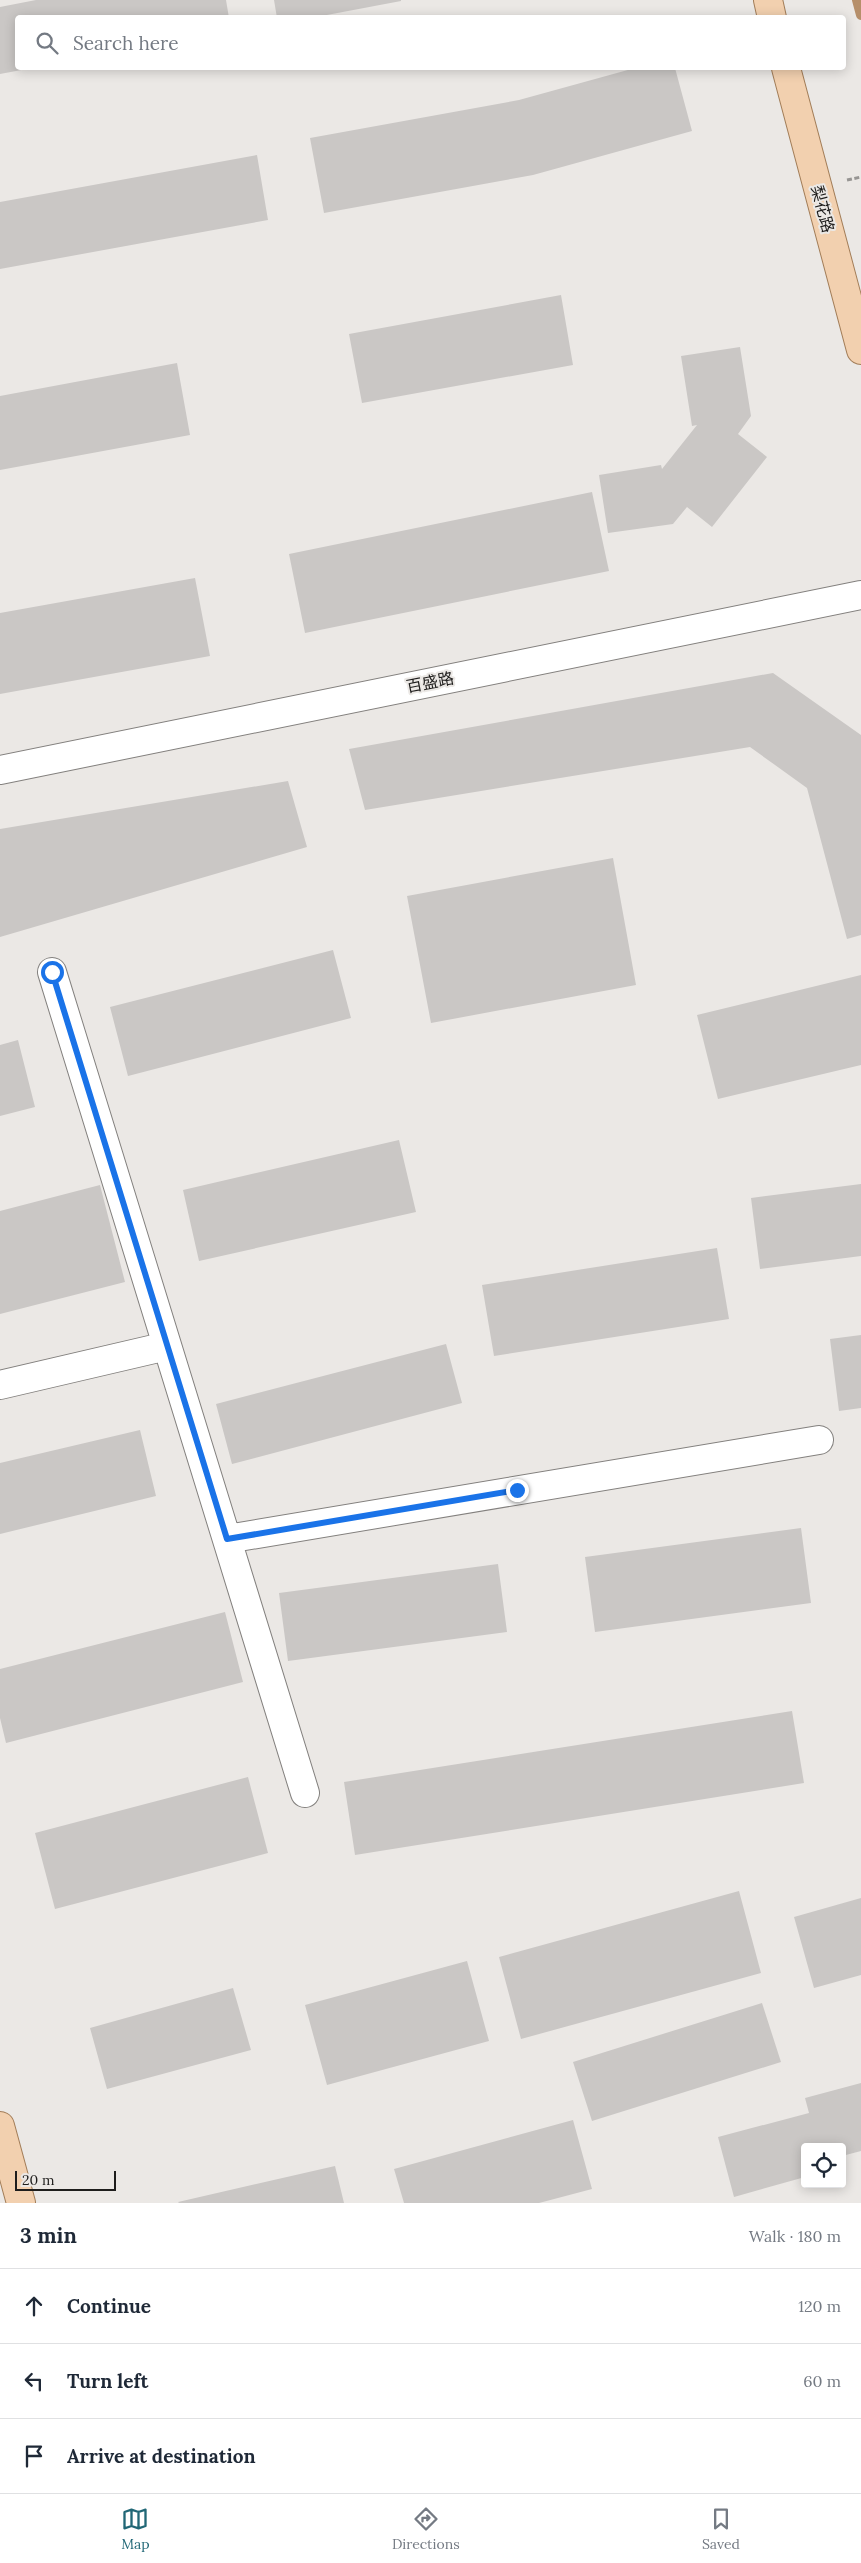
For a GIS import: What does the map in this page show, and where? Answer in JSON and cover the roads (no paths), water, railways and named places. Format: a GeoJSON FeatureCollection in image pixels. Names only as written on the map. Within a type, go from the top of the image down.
{"type":"FeatureCollection","features":[{"type":"Feature","properties":{"kind":"main road"},"geometry":{"type":"LineString","coordinates":[[768,0],[771,15]]}},
{"type":"Feature","properties":{"kind":"main road","name":"梨花路"},"geometry":{"type":"LineString","coordinates":[[787,70],[861,350]]}},
{"type":"Feature","properties":{"kind":"main road"},"geometry":{"type":"LineString","coordinates":[[0,2126],[21,2203]]}},
{"type":"Feature","properties":{"kind":"street","name":"百盛路"},"geometry":{"type":"LineString","coordinates":[[0,770],[861,594]]}},
{"type":"Feature","properties":{"kind":"street"},"geometry":{"type":"LineString","coordinates":[[52,972],[305,1793]]}},
{"type":"Feature","properties":{"kind":"street"},"geometry":{"type":"LineString","coordinates":[[0,1385],[167,1346]]}},
{"type":"Feature","properties":{"kind":"street"},"geometry":{"type":"LineString","coordinates":[[227,1539],[820,1440]]}},
{"type":"Feature","properties":{"kind":"waterway"},"geometry":{"type":"LineString","coordinates":[[857,0],[861,15]]}}]}
